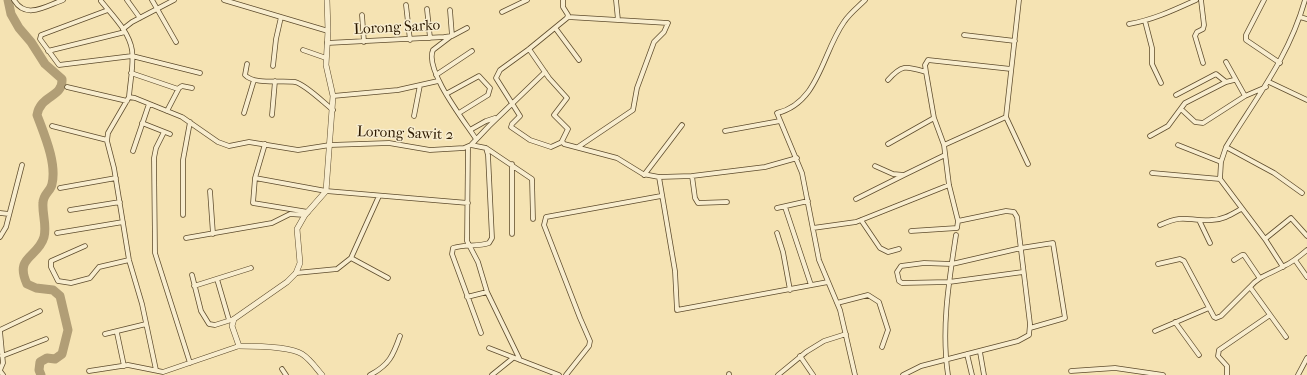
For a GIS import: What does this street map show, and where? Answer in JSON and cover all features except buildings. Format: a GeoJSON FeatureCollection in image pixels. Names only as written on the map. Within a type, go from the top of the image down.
{"type":"FeatureCollection","features":[{"type":"Feature","properties":{"kind":"street"},"geometry":{"type":"LineString","coordinates":[[14,0],[21,8],[31,11],[63,0]]}},
{"type":"Feature","properties":{"kind":"street"},"geometry":{"type":"LineString","coordinates":[[127,0],[140,18]]}},
{"type":"Feature","properties":{"kind":"street"},"geometry":{"type":"LineString","coordinates":[[152,0],[158,8],[176,42]]}},
{"type":"Feature","properties":{"kind":"street"},"geometry":{"type":"LineString","coordinates":[[48,51],[124,31],[140,18],[174,0]]}},
{"type":"Feature","properties":{"kind":"street"},"geometry":{"type":"LineString","coordinates":[[224,0],[328,31]]}},
{"type":"Feature","properties":{"kind":"street"},"geometry":{"type":"LineString","coordinates":[[246,6],[248,0]]}},
{"type":"Feature","properties":{"kind":"street"},"geometry":{"type":"LineString","coordinates":[[192,276],[200,311],[209,324],[215,325],[232,320],[287,282],[296,273],[300,263],[297,229],[306,213],[326,191],[333,110],[333,96],[326,65],[328,31],[327,0]]}},
{"type":"Feature","properties":{"kind":"street"},"geometry":{"type":"LineString","coordinates":[[502,12],[527,0]]}},
{"type":"Feature","properties":{"kind":"street"},"geometry":{"type":"LineString","coordinates":[[563,0],[568,17]]}},
{"type":"Feature","properties":{"kind":"street"},"geometry":{"type":"LineString","coordinates":[[616,0],[618,20]]}},
{"type":"Feature","properties":{"kind":"street"},"geometry":{"type":"LineString","coordinates":[[855,375],[846,334],[837,303],[819,260],[802,173],[777,113],[790,109],[810,92],[844,22],[865,0]]}},
{"type":"Feature","properties":{"kind":"street"},"geometry":{"type":"LineString","coordinates":[[1019,0],[1006,117],[1028,164]]}},
{"type":"Feature","properties":{"kind":"street"},"geometry":{"type":"LineString","coordinates":[[1129,24],[1145,21],[1196,0]]}},
{"type":"Feature","properties":{"kind":"street"},"geometry":{"type":"LineString","coordinates":[[1201,0],[1204,25],[1203,29],[1197,32],[1195,36],[1203,63]]}},
{"type":"Feature","properties":{"kind":"street"},"geometry":{"type":"LineString","coordinates":[[1264,0],[1246,35],[1246,40],[1280,63]]}},
{"type":"Feature","properties":{"kind":"street"},"geometry":{"type":"LineString","coordinates":[[1282,267],[1265,239],[1220,179],[1221,162],[1226,147],[1253,104],[1266,87],[1280,63],[1300,17],[1305,0]]}},
{"type":"Feature","properties":{"kind":"street"},"geometry":{"type":"LineString","coordinates":[[101,1],[124,31],[130,42],[132,56],[128,99],[108,133],[107,140],[116,178],[129,260],[146,324],[156,370]]}},
{"type":"Feature","properties":{"kind":"street"},"geometry":{"type":"LineString","coordinates":[[406,5],[410,40]]}},
{"type":"Feature","properties":{"kind":"street"},"geometry":{"type":"LineString","coordinates":[[427,8],[430,38]]}},
{"type":"Feature","properties":{"kind":"street"},"geometry":{"type":"LineString","coordinates":[[108,10],[41,35],[40,39],[59,65],[132,56],[200,73]]}},
{"type":"Feature","properties":{"kind":"street"},"geometry":{"type":"LineString","coordinates":[[450,10],[451,36],[431,53],[438,81],[476,139]]}},
{"type":"Feature","properties":{"kind":"street"},"geometry":{"type":"LineString","coordinates":[[362,15],[364,42]]}},
{"type":"Feature","properties":{"kind":"street"},"geometry":{"type":"LineString","coordinates":[[273,66],[276,39],[281,17]]}},
{"type":"Feature","properties":{"kind":"street"},"geometry":{"type":"LineString","coordinates":[[529,49],[545,72],[567,98],[554,115],[568,129],[562,142],[551,147],[532,141],[520,134],[511,125],[520,116],[496,78],[497,72],[529,49],[568,17],[668,23],[664,32],[654,42],[637,88],[633,110],[578,148]]}},
{"type":"Feature","properties":{"kind":"street"},"geometry":{"type":"LineString","coordinates":[[1300,17],[1307,19]]}},
{"type":"Feature","properties":{"kind":"street"},"geometry":{"type":"LineString","coordinates":[[1145,21],[1152,48],[1152,62],[1161,83]]}},
{"type":"Feature","properties":{"kind":"street","name":"Lorong Sarko"},"geometry":{"type":"LineString","coordinates":[[327,43],[410,40],[451,36],[467,28]]}},
{"type":"Feature","properties":{"kind":"street"},"geometry":{"type":"LineString","coordinates":[[556,28],[579,60]]}},
{"type":"Feature","properties":{"kind":"street"},"geometry":{"type":"LineString","coordinates":[[964,35],[1015,41]]}},
{"type":"Feature","properties":{"kind":"street"},"geometry":{"type":"LineString","coordinates":[[303,50],[326,58]]}},
{"type":"Feature","properties":{"kind":"street"},"geometry":{"type":"LineString","coordinates":[[436,76],[472,51]]}},
{"type":"Feature","properties":{"kind":"street"},"geometry":{"type":"LineString","coordinates":[[912,230],[957,228],[958,221],[949,184],[944,145],[934,118],[925,65],[928,60],[1011,70]]}},
{"type":"Feature","properties":{"kind":"street"},"geometry":{"type":"LineString","coordinates":[[1226,62],[1234,80],[1245,96]]}},
{"type":"Feature","properties":{"kind":"street"},"geometry":{"type":"LineString","coordinates":[[247,64],[245,75],[254,80],[300,84],[333,110]]}},
{"type":"Feature","properties":{"kind":"street"},"geometry":{"type":"LineString","coordinates":[[888,80],[902,67],[909,67],[926,72]]}},
{"type":"Feature","properties":{"kind":"street","name":"Lorong Sawit 2"},"geometry":{"type":"LineString","coordinates":[[67,87],[149,104],[190,122],[223,144],[234,146],[249,142],[298,150],[330,145],[389,143],[430,150],[469,146],[545,72]]}},
{"type":"Feature","properties":{"kind":"street"},"geometry":{"type":"LineString","coordinates":[[131,73],[178,89]]}},
{"type":"Feature","properties":{"kind":"street"},"geometry":{"type":"LineString","coordinates":[[1176,95],[1216,74],[1226,82]]}},
{"type":"Feature","properties":{"kind":"street"},"geometry":{"type":"LineString","coordinates":[[446,94],[479,76],[490,88],[488,95],[459,113]]}},
{"type":"Feature","properties":{"kind":"street"},"geometry":{"type":"LineString","coordinates":[[244,113],[254,80]]}},
{"type":"Feature","properties":{"kind":"street"},"geometry":{"type":"LineString","coordinates":[[1150,136],[1168,126],[1185,103],[1226,82],[1234,80]]}},
{"type":"Feature","properties":{"kind":"street"},"geometry":{"type":"LineString","coordinates":[[272,115],[275,81]]}},
{"type":"Feature","properties":{"kind":"street"},"geometry":{"type":"LineString","coordinates":[[333,96],[398,90],[438,81]]}},
{"type":"Feature","properties":{"kind":"street"},"geometry":{"type":"LineString","coordinates":[[1269,82],[1307,100]]}},
{"type":"Feature","properties":{"kind":"street"},"geometry":{"type":"LineString","coordinates":[[414,116],[420,85]]}},
{"type":"Feature","properties":{"kind":"street"},"geometry":{"type":"LineString","coordinates":[[167,111],[178,89],[182,86],[192,88]]}},
{"type":"Feature","properties":{"kind":"street"},"geometry":{"type":"LineString","coordinates":[[1180,109],[1195,122],[1203,124],[1245,96],[1266,87]]}},
{"type":"Feature","properties":{"kind":"street"},"geometry":{"type":"LineString","coordinates":[[133,151],[149,104]]}},
{"type":"Feature","properties":{"kind":"street"},"geometry":{"type":"LineString","coordinates":[[944,145],[1006,117]]}},
{"type":"Feature","properties":{"kind":"street"},"geometry":{"type":"LineString","coordinates":[[470,130],[486,121],[497,118]]}},
{"type":"Feature","properties":{"kind":"street"},"geometry":{"type":"LineString","coordinates":[[888,144],[934,118]]}},
{"type":"Feature","properties":{"kind":"street"},"geometry":{"type":"LineString","coordinates":[[725,131],[780,121]]}},
{"type":"Feature","properties":{"kind":"street"},"geometry":{"type":"LineString","coordinates":[[183,216],[183,160],[190,122]]}},
{"type":"Feature","properties":{"kind":"street"},"geometry":{"type":"LineString","coordinates":[[142,123],[170,134]]}},
{"type":"Feature","properties":{"kind":"street"},"geometry":{"type":"LineString","coordinates":[[644,175],[682,125]]}},
{"type":"Feature","properties":{"kind":"street"},"geometry":{"type":"LineString","coordinates":[[52,126],[107,140]]}},
{"type":"Feature","properties":{"kind":"street"},"geometry":{"type":"LineString","coordinates":[[164,132],[156,148],[154,158],[155,248],[158,264],[190,363]]}},
{"type":"Feature","properties":{"kind":"street"},"geometry":{"type":"LineString","coordinates":[[562,142],[578,148],[617,158],[644,175],[659,177],[692,176],[765,167],[797,158]]}},
{"type":"Feature","properties":{"kind":"street"},"geometry":{"type":"LineString","coordinates":[[265,144],[255,178],[253,203],[306,213]]}},
{"type":"Feature","properties":{"kind":"street"},"geometry":{"type":"LineString","coordinates":[[1178,145],[1221,162]]}},
{"type":"Feature","properties":{"kind":"street"},"geometry":{"type":"LineString","coordinates":[[520,360],[487,292],[478,262],[468,245],[469,146],[486,148],[512,164],[532,179],[533,219]]}},
{"type":"Feature","properties":{"kind":"street"},"geometry":{"type":"LineString","coordinates":[[1226,147],[1274,174],[1302,193]]}},
{"type":"Feature","properties":{"kind":"street"},"geometry":{"type":"LineString","coordinates":[[481,332],[452,254],[453,248],[486,244],[489,243],[492,238],[488,155],[486,148]]}},
{"type":"Feature","properties":{"kind":"street"},"geometry":{"type":"LineString","coordinates":[[856,199],[945,155]]}},
{"type":"Feature","properties":{"kind":"street"},"geometry":{"type":"LineString","coordinates":[[512,164],[512,234]]}},
{"type":"Feature","properties":{"kind":"street"},"geometry":{"type":"LineString","coordinates":[[0,237],[9,214],[22,165]]}},
{"type":"Feature","properties":{"kind":"street"},"geometry":{"type":"LineString","coordinates":[[875,166],[893,174],[904,175]]}},
{"type":"Feature","properties":{"kind":"street"},"geometry":{"type":"LineString","coordinates":[[1152,173],[1220,179]]}},
{"type":"Feature","properties":{"kind":"street"},"geometry":{"type":"LineString","coordinates":[[692,176],[695,198],[698,202],[727,202]]}},
{"type":"Feature","properties":{"kind":"street"},"geometry":{"type":"LineString","coordinates":[[659,177],[674,271],[677,310],[828,282]]}},
{"type":"Feature","properties":{"kind":"street"},"geometry":{"type":"LineString","coordinates":[[60,188],[116,178]]}},
{"type":"Feature","properties":{"kind":"street"},"geometry":{"type":"LineString","coordinates":[[255,178],[326,191],[468,203]]}},
{"type":"Feature","properties":{"kind":"street"},"geometry":{"type":"LineString","coordinates":[[813,228],[861,220],[949,184]]}},
{"type":"Feature","properties":{"kind":"street"},"geometry":{"type":"LineString","coordinates":[[210,191],[213,234]]}},
{"type":"Feature","properties":{"kind":"street"},"geometry":{"type":"LineString","coordinates":[[296,273],[338,269],[351,258],[379,196]]}},
{"type":"Feature","properties":{"kind":"street"},"geometry":{"type":"LineString","coordinates":[[566,375],[589,346],[590,341],[544,226],[544,220],[546,217],[661,196]]}},
{"type":"Feature","properties":{"kind":"street"},"geometry":{"type":"LineString","coordinates":[[777,208],[808,201]]}},
{"type":"Feature","properties":{"kind":"street"},"geometry":{"type":"LineString","coordinates":[[70,210],[120,202]]}},
{"type":"Feature","properties":{"kind":"street"},"geometry":{"type":"LineString","coordinates":[[785,207],[811,285]]}},
{"type":"Feature","properties":{"kind":"street"},"geometry":{"type":"LineString","coordinates":[[1160,225],[1180,218],[1213,220],[1228,217],[1241,209]]}},
{"type":"Feature","properties":{"kind":"street"},"geometry":{"type":"LineString","coordinates":[[906,374],[921,366],[980,352],[1024,339],[1028,335],[1030,328],[1017,217],[1011,210],[958,221]]}},
{"type":"Feature","properties":{"kind":"street"},"geometry":{"type":"LineString","coordinates":[[0,212],[9,214]]}},
{"type":"Feature","properties":{"kind":"street"},"geometry":{"type":"LineString","coordinates":[[186,238],[272,223],[290,214],[306,213]]}},
{"type":"Feature","properties":{"kind":"street"},"geometry":{"type":"LineString","coordinates":[[1265,239],[1291,218],[1307,236]]}},
{"type":"Feature","properties":{"kind":"street"},"geometry":{"type":"LineString","coordinates":[[861,220],[880,248],[888,252],[899,249]]}},
{"type":"Feature","properties":{"kind":"street"},"geometry":{"type":"LineString","coordinates":[[1199,220],[1210,243]]}},
{"type":"Feature","properties":{"kind":"street"},"geometry":{"type":"LineString","coordinates":[[57,233],[123,222]]}},
{"type":"Feature","properties":{"kind":"street"},"geometry":{"type":"LineString","coordinates":[[777,233],[783,252],[790,290]]}},
{"type":"Feature","properties":{"kind":"street"},"geometry":{"type":"LineString","coordinates":[[948,375],[944,332],[956,234]]}},
{"type":"Feature","properties":{"kind":"street"},"geometry":{"type":"LineString","coordinates":[[1023,272],[949,282],[902,283],[899,281],[897,272],[901,266],[924,263],[952,264],[1021,248],[1053,243],[1065,318],[1030,328]]}},
{"type":"Feature","properties":{"kind":"street"},"geometry":{"type":"LineString","coordinates":[[85,246],[51,261],[51,267],[58,280],[71,283],[90,278],[98,267],[129,260]]}},
{"type":"Feature","properties":{"kind":"street"},"geometry":{"type":"LineString","coordinates":[[1158,264],[1180,259],[1184,261],[1214,317],[1218,318],[1259,277],[1295,260],[1307,250]]}},
{"type":"Feature","properties":{"kind":"street"},"geometry":{"type":"LineString","coordinates":[[1234,260],[1242,254],[1244,255],[1259,277]]}},
{"type":"Feature","properties":{"kind":"street"},"geometry":{"type":"LineString","coordinates":[[351,258],[388,278]]}},
{"type":"Feature","properties":{"kind":"street"},"geometry":{"type":"LineString","coordinates":[[1295,260],[1307,277]]}},
{"type":"Feature","properties":{"kind":"street"},"geometry":{"type":"LineString","coordinates":[[194,286],[251,268]]}},
{"type":"Feature","properties":{"kind":"street"},"geometry":{"type":"LineString","coordinates":[[217,279],[232,320],[232,326],[239,346]]}},
{"type":"Feature","properties":{"kind":"street"},"geometry":{"type":"LineString","coordinates":[[1250,287],[1286,337]]}},
{"type":"Feature","properties":{"kind":"street"},"geometry":{"type":"LineString","coordinates":[[467,297],[487,292]]}},
{"type":"Feature","properties":{"kind":"street"},"geometry":{"type":"LineString","coordinates":[[837,303],[868,295],[879,302],[888,330],[882,347]]}},
{"type":"Feature","properties":{"kind":"street"},"geometry":{"type":"LineString","coordinates":[[1155,331],[1209,308]]}},
{"type":"Feature","properties":{"kind":"street"},"geometry":{"type":"LineString","coordinates":[[3,375],[0,370],[3,365],[0,331],[40,311]]}},
{"type":"Feature","properties":{"kind":"street"},"geometry":{"type":"LineString","coordinates":[[1228,375],[1226,366],[1218,356],[1219,350],[1270,314]]}},
{"type":"Feature","properties":{"kind":"street"},"geometry":{"type":"LineString","coordinates":[[1175,322],[1198,355]]}},
{"type":"Feature","properties":{"kind":"street"},"geometry":{"type":"LineString","coordinates":[[105,334],[146,324]]}},
{"type":"Feature","properties":{"kind":"street"},"geometry":{"type":"LineString","coordinates":[[117,332],[124,366]]}},
{"type":"Feature","properties":{"kind":"street"},"geometry":{"type":"LineString","coordinates":[[778,375],[800,356],[824,341],[846,334]]}},
{"type":"Feature","properties":{"kind":"street"},"geometry":{"type":"LineString","coordinates":[[370,375],[387,364],[393,356],[400,336]]}},
{"type":"Feature","properties":{"kind":"street"},"geometry":{"type":"LineString","coordinates":[[2,356],[46,339]]}},
{"type":"Feature","properties":{"kind":"street"},"geometry":{"type":"LineString","coordinates":[[89,371],[124,366],[163,372],[239,346],[287,350],[301,354],[320,374]]}},
{"type":"Feature","properties":{"kind":"street"},"geometry":{"type":"LineString","coordinates":[[489,348],[559,375]]}},
{"type":"Feature","properties":{"kind":"street"},"geometry":{"type":"LineString","coordinates":[[980,352],[984,375]]}},
{"type":"Feature","properties":{"kind":"street"},"geometry":{"type":"LineString","coordinates":[[967,354],[972,375]]}},
{"type":"Feature","properties":{"kind":"street"},"geometry":{"type":"LineString","coordinates":[[800,356],[813,375]]}},
{"type":"Feature","properties":{"kind":"street"},"geometry":{"type":"LineString","coordinates":[[492,375],[513,358]]}},
{"type":"Feature","properties":{"kind":"street"},"geometry":{"type":"LineString","coordinates":[[1298,375],[1307,358]]}},
{"type":"Feature","properties":{"kind":"street"},"geometry":{"type":"LineString","coordinates":[[1071,371],[1115,368],[1163,375]]}},
{"type":"Feature","properties":{"kind":"street"},"geometry":{"type":"LineString","coordinates":[[282,369],[286,375]]}},
{"type":"Feature","properties":{"kind":"waterway"},"geometry":{"type":"LineString","coordinates":[[8,0],[11,14],[19,28],[31,42],[45,64],[62,79],[59,90],[43,103],[39,108],[37,115],[49,149],[53,167],[53,176],[51,186],[43,200],[45,228],[44,237],[41,244],[25,262],[23,268],[27,284],[36,288],[53,290],[60,296],[68,330],[62,354],[55,359],[47,358],[40,362],[39,370],[41,375]]}}]}
